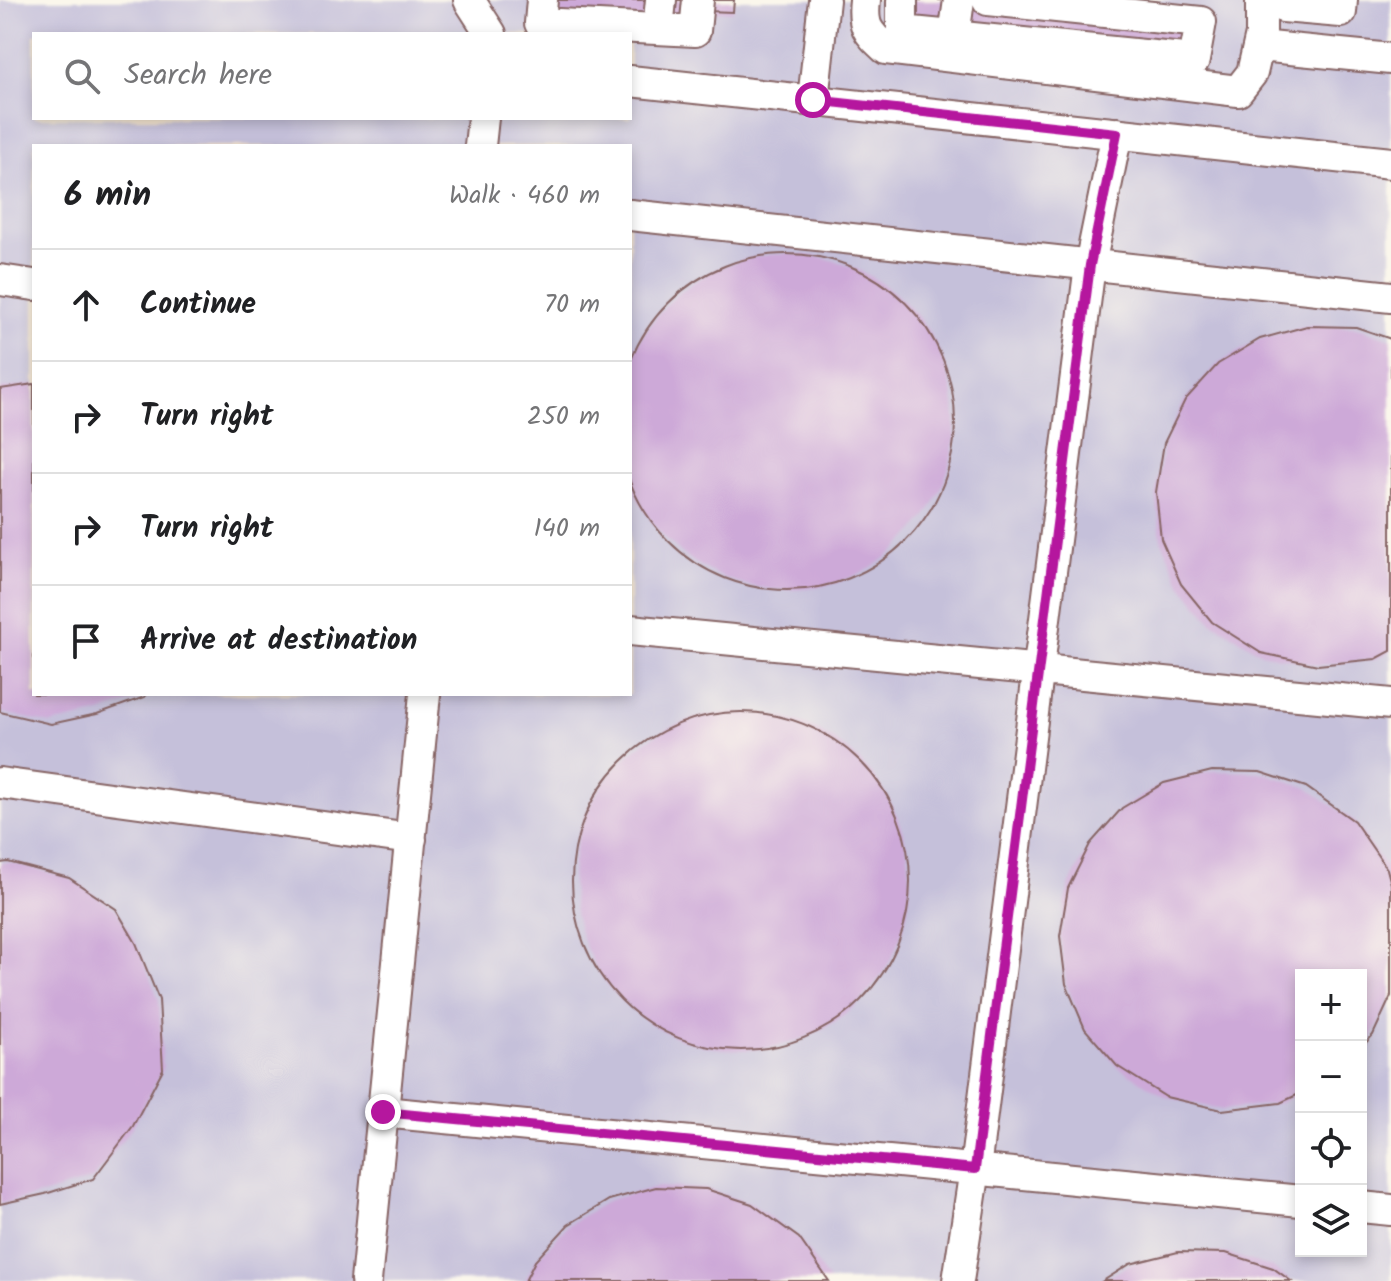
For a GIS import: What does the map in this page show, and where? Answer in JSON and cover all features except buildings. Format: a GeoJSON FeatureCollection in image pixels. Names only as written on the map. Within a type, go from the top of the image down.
{"type":"FeatureCollection","features":[{"type":"Feature","properties":{"kind":"street"},"geometry":{"type":"LineString","coordinates":[[469,0],[490,32]]}},
{"type":"Feature","properties":{"kind":"street"},"geometry":{"type":"LineString","coordinates":[[542,0],[540,23],[660,14],[695,31],[698,0]]}},
{"type":"Feature","properties":{"kind":"street"},"geometry":{"type":"LineString","coordinates":[[713,0],[725,0]]}},
{"type":"Feature","properties":{"kind":"street"},"geometry":{"type":"LineString","coordinates":[[813,100],[824,0]]}},
{"type":"Feature","properties":{"kind":"street"},"geometry":{"type":"LineString","coordinates":[[865,0],[863,19],[870,35],[886,49],[1032,35],[1112,33],[1201,22],[1198,41]]}},
{"type":"Feature","properties":{"kind":"street"},"geometry":{"type":"LineString","coordinates":[[988,0],[1032,35]]}},
{"type":"Feature","properties":{"kind":"street"},"geometry":{"type":"LineString","coordinates":[[902,5],[902,31],[956,17],[1238,91],[1252,73],[1259,46],[1261,0]]}},
{"type":"Feature","properties":{"kind":"street"},"geometry":{"type":"LineString","coordinates":[[1302,3],[1341,12],[1342,0]]}},
{"type":"Feature","properties":{"kind":"street"},"geometry":{"type":"LineString","coordinates":[[1259,46],[1391,59]]}},
{"type":"Feature","properties":{"kind":"street"},"geometry":{"type":"LineString","coordinates":[[632,81],[1391,163]]}},
{"type":"Feature","properties":{"kind":"street"},"geometry":{"type":"LineString","coordinates":[[480,144],[483,120]]}},
{"type":"Feature","properties":{"kind":"street"},"geometry":{"type":"LineString","coordinates":[[958,1281],[975,1169],[1090,265],[1117,133]]}},
{"type":"Feature","properties":{"kind":"street"},"geometry":{"type":"LineString","coordinates":[[632,215],[1391,297]]}},
{"type":"Feature","properties":{"kind":"street"},"geometry":{"type":"LineString","coordinates":[[0,280],[32,285]]}},
{"type":"Feature","properties":{"kind":"street"},"geometry":{"type":"LineString","coordinates":[[632,630],[1391,704]]}},
{"type":"Feature","properties":{"kind":"street"},"geometry":{"type":"LineString","coordinates":[[366,1281],[425,696]]}},
{"type":"Feature","properties":{"kind":"street"},"geometry":{"type":"LineString","coordinates":[[0,783],[411,839]]}},
{"type":"Feature","properties":{"kind":"street"},"geometry":{"type":"LineString","coordinates":[[383,1112],[1295,1200]]}},
{"type":"Feature","properties":{"kind":"street"},"geometry":{"type":"LineString","coordinates":[[1367,1208],[1391,1210]]}},
{"type":"Feature","properties":{"kind":"shaded area"},"geometry":{"type":"Polygon","coordinates":[[[0,0],[1391,0],[1391,1281],[0,1281],[0,0]]]}},
{"type":"Feature","properties":{"kind":"route"},"geometry":{"type":"LineString","coordinates":[[383,1112],[975,1169],[1090,265],[1117,133],[813,100]]}}]}
